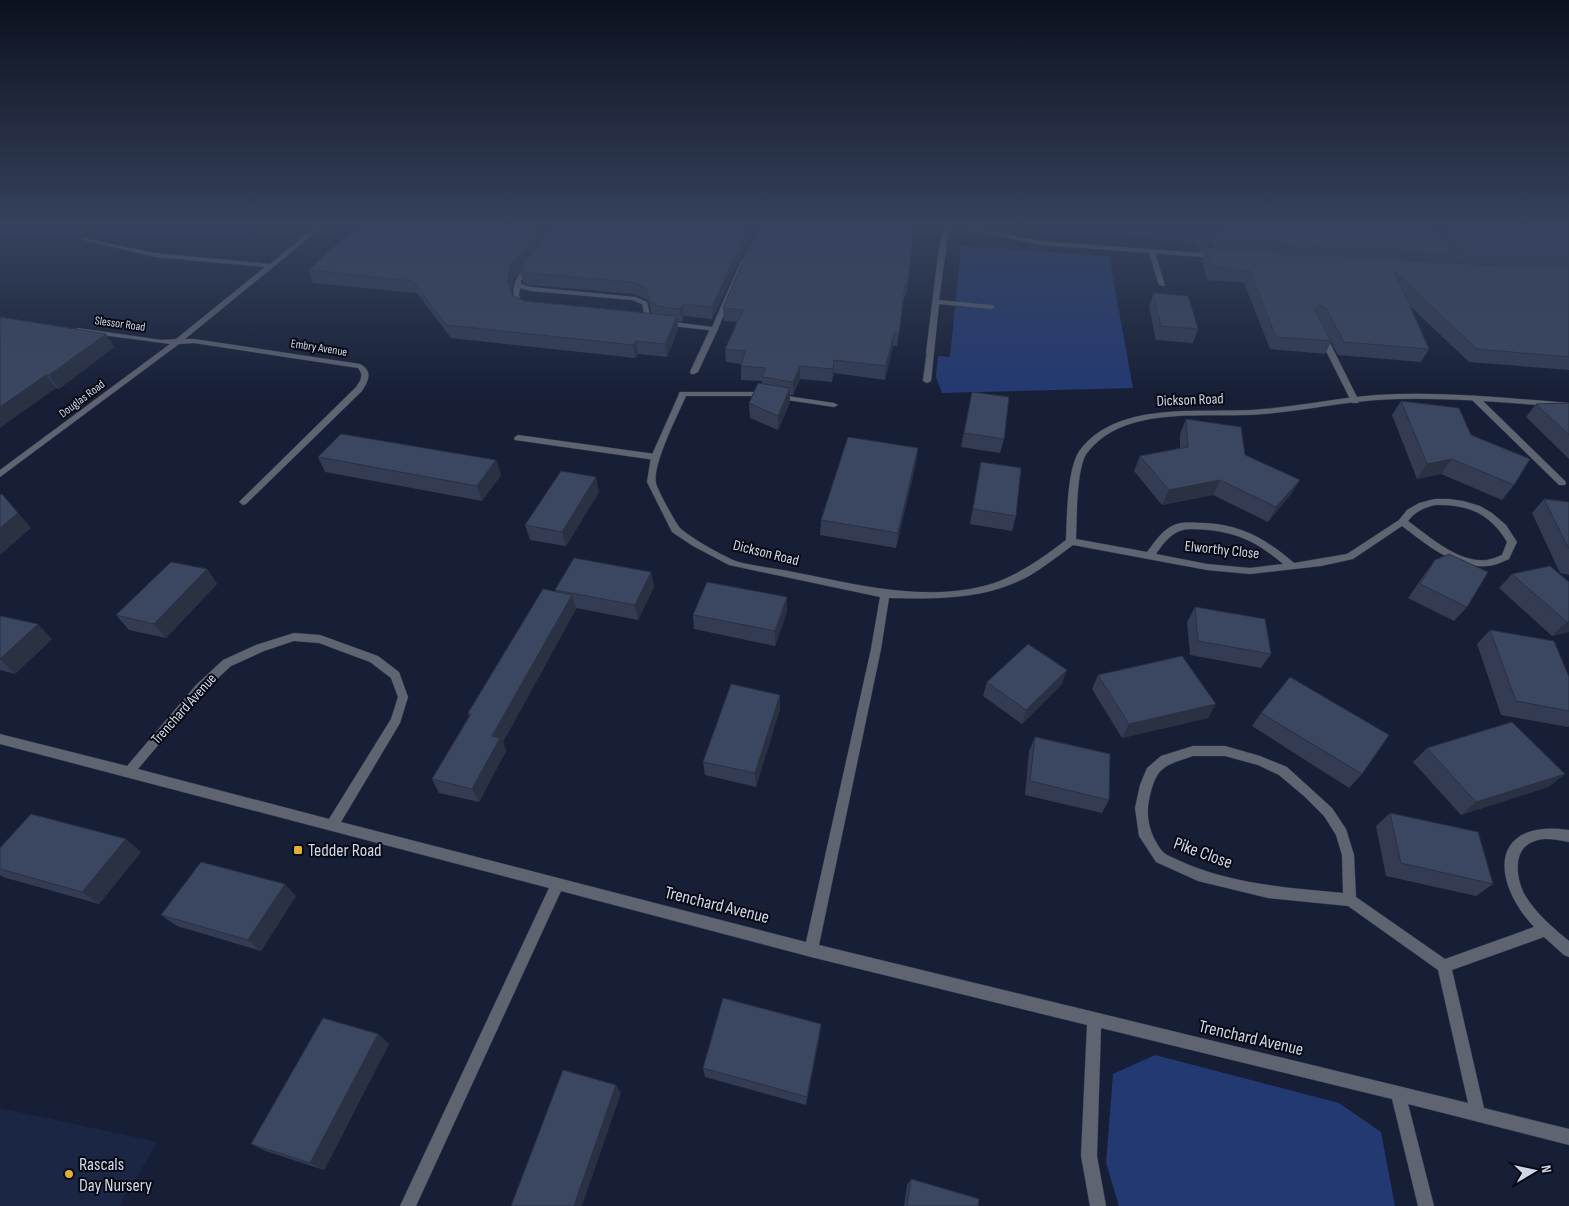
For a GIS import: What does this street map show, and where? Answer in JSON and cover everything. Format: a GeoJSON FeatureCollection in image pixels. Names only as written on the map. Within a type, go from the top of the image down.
{"type":"FeatureCollection","features":[{"type":"Feature","properties":{"kind":"street","name":"Douglas Road"},"geometry":{"type":"LineString","coordinates":[[0,474],[177,342],[249,284]]}},
{"type":"Feature","properties":{"kind":"street"},"geometry":{"type":"LineString","coordinates":[[694,372],[734,284]]}},
{"type":"Feature","properties":{"kind":"street"},"geometry":{"type":"LineString","coordinates":[[927,380],[938,284]]}},
{"type":"Feature","properties":{"kind":"street"},"geometry":{"type":"LineString","coordinates":[[527,310],[518,305],[516,285],[530,289],[633,298],[645,303],[647,316],[656,322]]}},
{"type":"Feature","properties":{"kind":"street"},"geometry":{"type":"LineString","coordinates":[[935,302],[992,307]]}},
{"type":"Feature","properties":{"kind":"street"},"geometry":{"type":"LineString","coordinates":[[636,320],[714,329]]}},
{"type":"Feature","properties":{"kind":"street","name":"Slessor Road"},"geometry":{"type":"LineString","coordinates":[[67,328],[177,342]]}},
{"type":"Feature","properties":{"kind":"street"},"geometry":{"type":"LineString","coordinates":[[1318,329],[1356,401]]}},
{"type":"Feature","properties":{"kind":"street","name":"Embry Avenue"},"geometry":{"type":"LineString","coordinates":[[177,342],[194,341],[339,362],[360,366],[365,372],[365,380],[359,390],[243,502]]}},
{"type":"Feature","properties":{"kind":"street","name":"Dickson Road"},"geometry":{"type":"LineString","coordinates":[[834,406],[760,394],[684,394],[654,457],[650,482],[675,530],[696,544],[732,563],[885,594],[964,595],[989,590],[1021,577],[1045,563],[1071,541],[1076,475],[1082,453],[1099,436],[1119,424],[1155,415],[1259,412],[1390,397],[1475,398],[1569,405]]}},
{"type":"Feature","properties":{"kind":"street"},"geometry":{"type":"LineString","coordinates":[[1475,398],[1562,483]]}},
{"type":"Feature","properties":{"kind":"street"},"geometry":{"type":"LineString","coordinates":[[518,438],[654,457]]}},
{"type":"Feature","properties":{"kind":"street","name":"Elworthy Close"},"geometry":{"type":"LineString","coordinates":[[1071,541],[1207,566],[1250,571],[1321,563],[1350,556],[1402,522],[1407,514],[1420,505],[1439,500],[1474,507],[1499,522],[1512,542],[1506,557],[1487,563],[1476,563],[1455,556],[1435,545],[1402,522]]}},
{"type":"Feature","properties":{"kind":"street","name":"Elworthy Close"},"geometry":{"type":"LineString","coordinates":[[1150,556],[1162,539],[1177,528],[1218,526],[1251,535],[1269,546],[1292,566]]}},
{"type":"Feature","properties":{"kind":"street"},"geometry":{"type":"LineString","coordinates":[[811,950],[876,649],[885,594]]}},
{"type":"Feature","properties":{"kind":"street","name":"Trenchard Avenue"},"geometry":{"type":"LineString","coordinates":[[129,772],[200,688],[227,663],[260,648],[294,637],[320,639],[374,660],[395,675],[403,696],[396,720],[333,824]]}},
{"type":"Feature","properties":{"kind":"street","name":"Trenchard Avenue"},"geometry":{"type":"LineString","coordinates":[[0,740],[333,824],[557,885],[811,950],[1094,1021],[1478,1113],[1569,1137]]}},
{"type":"Feature","properties":{"kind":"street","name":"Pike Close"},"geometry":{"type":"LineString","coordinates":[[1350,900],[1348,855],[1342,833],[1328,812],[1309,792],[1283,772],[1260,761],[1225,751],[1193,751],[1165,760],[1151,772],[1141,808],[1145,836],[1160,858],[1198,875],[1268,892],[1350,900],[1444,966]]}},
{"type":"Feature","properties":{"kind":"street"},"geometry":{"type":"LineString","coordinates":[[1569,836],[1549,833],[1526,838],[1513,853],[1511,875],[1522,902],[1544,930],[1569,950]]}},
{"type":"Feature","properties":{"kind":"street"},"geometry":{"type":"LineString","coordinates":[[408,1206],[557,885]]}},
{"type":"Feature","properties":{"kind":"street"},"geometry":{"type":"LineString","coordinates":[[1478,1113],[1444,966],[1544,930]]}},
{"type":"Feature","properties":{"kind":"street"},"geometry":{"type":"LineString","coordinates":[[1094,1021],[1089,1156],[1098,1206]]}},
{"type":"Feature","properties":{"kind":"street"},"geometry":{"type":"LineString","coordinates":[[1398,1094],[1426,1206]]}},
{"type":"Feature","properties":{"kind":"shaded area"},"geometry":{"type":"Polygon","coordinates":[[[957,284],[1114,284],[1133,388],[942,393],[936,377],[938,356],[950,357],[957,284]]]}},
{"type":"Feature","properties":{"kind":"shaded area"},"geometry":{"type":"Polygon","coordinates":[[[1155,1055],[1339,1103],[1381,1132],[1395,1206],[1119,1206],[1106,1163],[1113,1074],[1155,1055]]]}},
{"type":"Feature","properties":{"kind":"shaded area","name":"Rascals Day Nursery"},"geometry":{"type":"Polygon","coordinates":[[[0,1108],[158,1142],[119,1206],[0,1206],[0,1108]]]}},
{"type":"Feature","properties":{"kind":"building"},"geometry":{"type":"Polygon","coordinates":[[[415,284],[509,284],[512,295],[524,301],[677,316],[665,344],[636,341],[633,345],[446,325],[415,284]]]}},
{"type":"Feature","properties":{"kind":"building"},"geometry":{"type":"Polygon","coordinates":[[[637,284],[722,284],[712,307],[683,304],[680,309],[658,306],[650,301],[646,288],[637,284]]]}},
{"type":"Feature","properties":{"kind":"building"},"geometry":{"type":"Polygon","coordinates":[[[733,284],[905,284],[899,334],[894,333],[886,366],[834,360],[833,369],[800,366],[793,382],[762,377],[766,368],[741,366],[745,351],[725,349],[743,310],[723,308],[733,284]]]}},
{"type":"Feature","properties":{"kind":"building"},"geometry":{"type":"Polygon","coordinates":[[[1255,284],[1400,284],[1429,349],[1344,342],[1326,308],[1318,305],[1314,309],[1331,341],[1276,337],[1255,284]]]}},
{"type":"Feature","properties":{"kind":"building"},"geometry":{"type":"Polygon","coordinates":[[[1408,284],[1569,284],[1569,357],[1477,349],[1408,284]]]}},
{"type":"Feature","properties":{"kind":"building"},"geometry":{"type":"Polygon","coordinates":[[[1153,293],[1188,296],[1198,329],[1161,326],[1153,293]]]}},
{"type":"Feature","properties":{"kind":"building"},"geometry":{"type":"Polygon","coordinates":[[[0,317],[106,334],[0,407],[0,317]]]}},
{"type":"Feature","properties":{"kind":"building"},"geometry":{"type":"Polygon","coordinates":[[[758,383],[790,388],[778,416],[749,403],[758,383]]]}},
{"type":"Feature","properties":{"kind":"building"},"geometry":{"type":"Polygon","coordinates":[[[972,392],[1009,397],[1004,439],[964,433],[972,392]]]}},
{"type":"Feature","properties":{"kind":"building"},"geometry":{"type":"Polygon","coordinates":[[[1401,401],[1459,408],[1471,435],[1530,459],[1514,485],[1452,459],[1427,464],[1401,401]]]}},
{"type":"Feature","properties":{"kind":"building"},"geometry":{"type":"Polygon","coordinates":[[[1569,403],[1569,435],[1536,404],[1569,403]]]}},
{"type":"Feature","properties":{"kind":"building"},"geometry":{"type":"Polygon","coordinates":[[[1186,419],[1241,427],[1245,455],[1300,480],[1276,507],[1220,480],[1169,490],[1140,456],[1188,447],[1186,419]]]}},
{"type":"Feature","properties":{"kind":"building"},"geometry":{"type":"Polygon","coordinates":[[[341,434],[496,460],[477,486],[318,457],[341,434]]]}},
{"type":"Feature","properties":{"kind":"building"},"geometry":{"type":"Polygon","coordinates":[[[848,437],[918,448],[898,533],[821,520],[848,437]]]}},
{"type":"Feature","properties":{"kind":"building"},"geometry":{"type":"Polygon","coordinates":[[[981,462],[1021,468],[1016,516],[973,509],[981,462]]]}},
{"type":"Feature","properties":{"kind":"building"},"geometry":{"type":"Polygon","coordinates":[[[561,471],[596,477],[562,532],[525,525],[561,471]]]}},
{"type":"Feature","properties":{"kind":"building"},"geometry":{"type":"Polygon","coordinates":[[[2,494],[18,513],[0,528],[0,495],[2,494]]]}},
{"type":"Feature","properties":{"kind":"building"},"geometry":{"type":"Polygon","coordinates":[[[1544,499],[1569,502],[1569,549],[1544,499]]]}},
{"type":"Feature","properties":{"kind":"building"},"geometry":{"type":"Polygon","coordinates":[[[1449,554],[1488,572],[1467,607],[1420,584],[1435,560],[1449,554]]]}},
{"type":"Feature","properties":{"kind":"building"},"geometry":{"type":"Polygon","coordinates":[[[574,558],[651,572],[635,605],[555,590],[574,558]]]}},
{"type":"Feature","properties":{"kind":"building"},"geometry":{"type":"Polygon","coordinates":[[[171,562],[207,569],[154,624],[116,615],[171,562]]]}},
{"type":"Feature","properties":{"kind":"building"},"geometry":{"type":"Polygon","coordinates":[[[1550,566],[1569,582],[1569,621],[1567,622],[1512,574],[1550,566]]]}},
{"type":"Feature","properties":{"kind":"building"},"geometry":{"type":"Polygon","coordinates":[[[707,582],[787,597],[775,631],[693,615],[707,582]]]}},
{"type":"Feature","properties":{"kind":"building"},"geometry":{"type":"Polygon","coordinates":[[[543,589],[572,595],[492,736],[500,738],[472,789],[432,779],[471,714],[468,713],[543,589]]]}},
{"type":"Feature","properties":{"kind":"building"},"geometry":{"type":"Polygon","coordinates":[[[1195,607],[1265,619],[1271,654],[1198,641],[1195,607]]]}},
{"type":"Feature","properties":{"kind":"building"},"geometry":{"type":"Polygon","coordinates":[[[0,616],[38,624],[0,659],[0,616]]]}},
{"type":"Feature","properties":{"kind":"building"},"geometry":{"type":"Polygon","coordinates":[[[1490,630],[1554,641],[1569,677],[1569,711],[1516,701],[1490,630]]]}},
{"type":"Feature","properties":{"kind":"building"},"geometry":{"type":"Polygon","coordinates":[[[1028,644],[1067,670],[1026,710],[987,682],[1028,644]]]}},
{"type":"Feature","properties":{"kind":"building"},"geometry":{"type":"Polygon","coordinates":[[[1182,656],[1216,704],[1129,724],[1098,675],[1182,656]]]}},
{"type":"Feature","properties":{"kind":"building"},"geometry":{"type":"Polygon","coordinates":[[[1290,677],[1389,735],[1362,774],[1261,713],[1290,677]]]}},
{"type":"Feature","properties":{"kind":"building"},"geometry":{"type":"Polygon","coordinates":[[[731,684],[780,695],[755,773],[703,762],[731,684]]]}},
{"type":"Feature","properties":{"kind":"building"},"geometry":{"type":"Polygon","coordinates":[[[1512,722],[1565,774],[1476,802],[1427,748],[1512,722]]]}},
{"type":"Feature","properties":{"kind":"building"},"geometry":{"type":"Polygon","coordinates":[[[1035,737],[1110,754],[1109,800],[1030,781],[1035,737]]]}},
{"type":"Feature","properties":{"kind":"building"},"geometry":{"type":"Polygon","coordinates":[[[1390,813],[1478,832],[1493,884],[1401,863],[1390,813]]]}},
{"type":"Feature","properties":{"kind":"building"},"geometry":{"type":"Polygon","coordinates":[[[31,814],[126,839],[82,892],[0,869],[0,848],[31,814]]]}},
{"type":"Feature","properties":{"kind":"building"},"geometry":{"type":"Polygon","coordinates":[[[201,862],[285,884],[248,940],[161,915],[201,862]]]}},
{"type":"Feature","properties":{"kind":"building"},"geometry":{"type":"Polygon","coordinates":[[[723,998],[821,1024],[807,1097],[703,1068],[723,998]]]}},
{"type":"Feature","properties":{"kind":"building"},"geometry":{"type":"Polygon","coordinates":[[[323,1018],[378,1034],[310,1163],[251,1144],[323,1018]]]}},
{"type":"Feature","properties":{"kind":"building"},"geometry":{"type":"Polygon","coordinates":[[[563,1070],[616,1085],[574,1206],[511,1206],[563,1070]]]}},
{"type":"Feature","properties":{"kind":"building"},"geometry":{"type":"Polygon","coordinates":[[[911,1179],[979,1199],[978,1206],[907,1206],[911,1179]]]}},
{"type":"Feature","properties":{"kind":"place","name":"Tedder Road"},"geometry":{"type":"Point","coordinates":[298,850]}},
{"type":"Feature","properties":{"kind":"place","name":"Rascals Day Nursery"},"geometry":{"type":"Point","coordinates":[69,1174]}}]}
